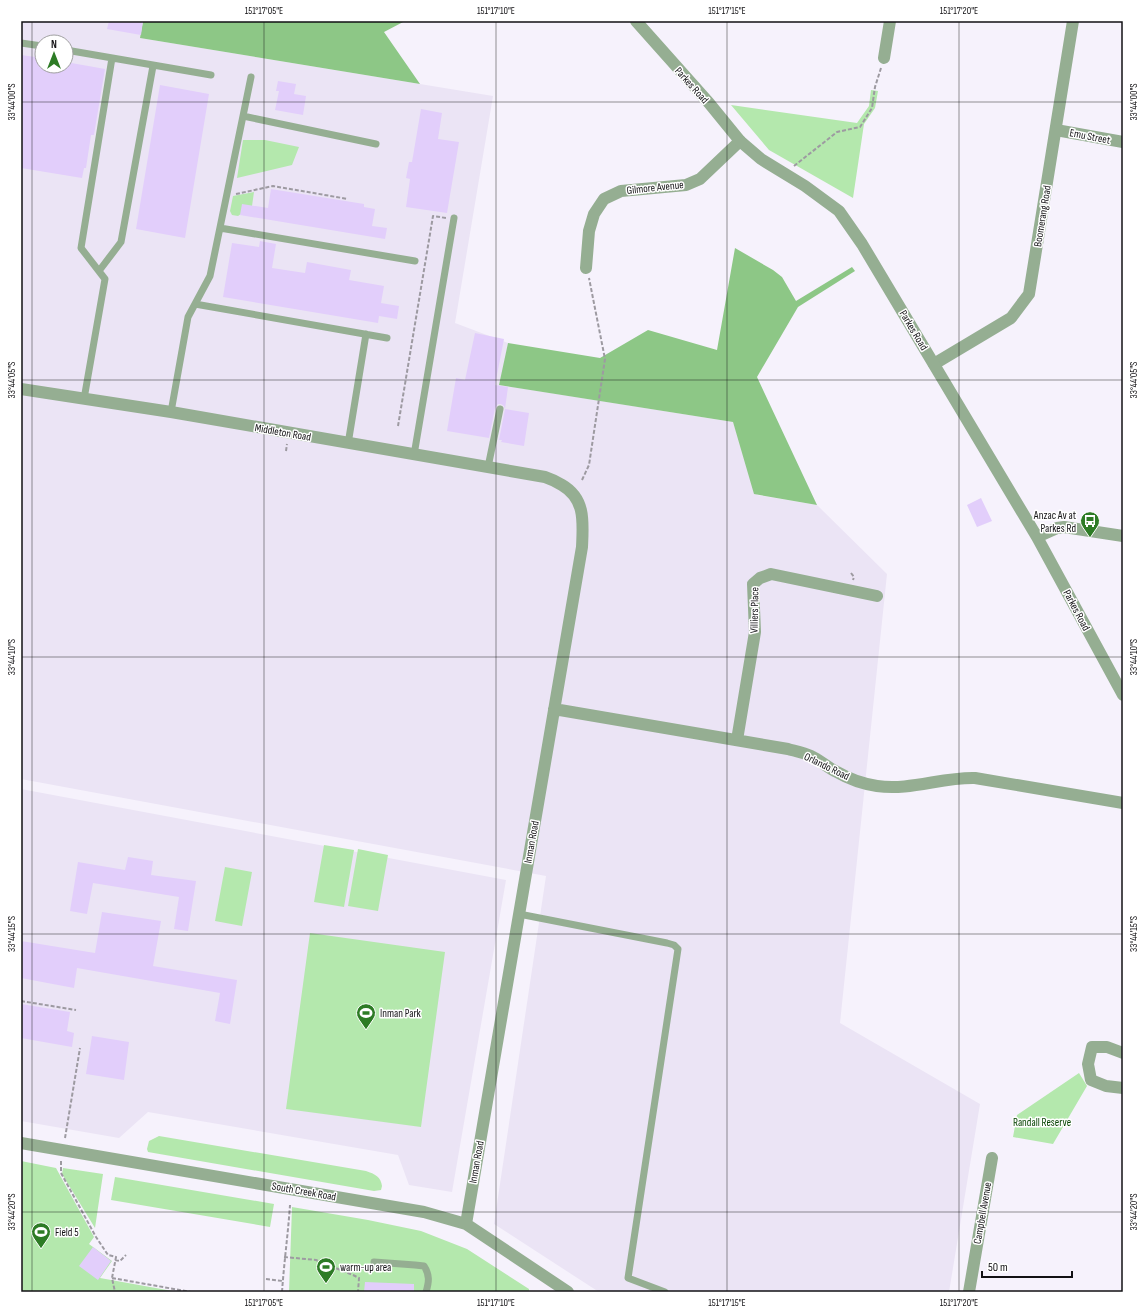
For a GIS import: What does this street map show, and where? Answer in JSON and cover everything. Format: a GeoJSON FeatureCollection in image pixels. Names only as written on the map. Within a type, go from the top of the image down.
{"type":"FeatureCollection","features":[{"type":"Feature","properties":{"kind":"street","name":"Parkes Road"},"geometry":{"type":"LineString","coordinates":[[636,21],[709,103],[740,141],[761,159],[805,186],[839,211],[862,244],[1037,537],[1123,695]]}},
{"type":"Feature","properties":{"kind":"street"},"geometry":{"type":"LineString","coordinates":[[884,58],[890,21]]}},
{"type":"Feature","properties":{"kind":"street","name":"Boomerang Road"},"geometry":{"type":"LineString","coordinates":[[934,364],[1011,318],[1029,294],[1073,21]]}},
{"type":"Feature","properties":{"kind":"street","name":"Emu Street"},"geometry":{"type":"LineString","coordinates":[[1056,130],[1123,142]]}},
{"type":"Feature","properties":{"kind":"street","name":"Gilmore Avenue"},"geometry":{"type":"LineString","coordinates":[[586,268],[589,231],[594,214],[604,199],[621,191],[686,185],[700,179],[740,141]]}},
{"type":"Feature","properties":{"kind":"street","name":"Middleton Road"},"geometry":{"type":"LineString","coordinates":[[21,389],[84,400],[171,412],[348,444],[545,477]]}},
{"type":"Feature","properties":{"kind":"street","name":"Inman Road"},"geometry":{"type":"LineString","coordinates":[[466,1224],[582,547],[583,519],[581,507],[574,496],[564,486],[545,477]]}},
{"type":"Feature","properties":{"kind":"street"},"geometry":{"type":"LineString","coordinates":[[1037,537],[1057,528],[1064,527],[1123,536]]}},
{"type":"Feature","properties":{"kind":"street","name":"Villiers Place"},"geometry":{"type":"LineString","coordinates":[[737,740],[755,632],[753,584],[760,578],[772,574],[877,596]]}},
{"type":"Feature","properties":{"kind":"street","name":"Orlando Road"},"geometry":{"type":"LineString","coordinates":[[554,709],[788,749],[811,756],[837,772],[860,782],[877,786],[910,786],[955,778],[974,778],[1123,803]]}},
{"type":"Feature","properties":{"kind":"street"},"geometry":{"type":"LineString","coordinates":[[1123,1053],[1107,1047],[1092,1047],[1088,1064],[1091,1080],[1106,1086],[1123,1088]]}},
{"type":"Feature","properties":{"kind":"street","name":"South Creek Road"},"geometry":{"type":"LineString","coordinates":[[21,1143],[424,1212],[466,1224],[568,1292]]}},
{"type":"Feature","properties":{"kind":"street","name":"Campbell Avenue"},"geometry":{"type":"LineString","coordinates":[[969,1292],[992,1158]]}},
{"type":"Feature","properties":{"kind":"lane"},"geometry":{"type":"LineString","coordinates":[[21,43],[34,45]]}},
{"type":"Feature","properties":{"kind":"lane"},"geometry":{"type":"LineString","coordinates":[[74,51],[212,75]]}},
{"type":"Feature","properties":{"kind":"lane"},"geometry":{"type":"LineString","coordinates":[[84,400],[105,279],[81,248],[112,58]]}},
{"type":"Feature","properties":{"kind":"lane"},"geometry":{"type":"LineString","coordinates":[[99,271],[121,242],[153,66]]}},
{"type":"Feature","properties":{"kind":"lane"},"geometry":{"type":"LineString","coordinates":[[171,412],[188,317],[210,276],[250,77]]}},
{"type":"Feature","properties":{"kind":"lane"},"geometry":{"type":"LineString","coordinates":[[243,116],[376,144]]}},
{"type":"Feature","properties":{"kind":"lane"},"geometry":{"type":"LineString","coordinates":[[414,455],[452,218]]}},
{"type":"Feature","properties":{"kind":"lane"},"geometry":{"type":"LineString","coordinates":[[220,228],[414,261]]}},
{"type":"Feature","properties":{"kind":"lane"},"geometry":{"type":"LineString","coordinates":[[195,304],[387,338]]}},
{"type":"Feature","properties":{"kind":"lane"},"geometry":{"type":"LineString","coordinates":[[348,444],[366,334]]}},
{"type":"Feature","properties":{"kind":"lane"},"geometry":{"type":"LineString","coordinates":[[488,467],[500,409]]}},
{"type":"Feature","properties":{"kind":"lane"},"geometry":{"type":"LineString","coordinates":[[519,914],[667,943],[674,945],[678,949],[628,1278],[666,1292]]}},
{"type":"Feature","properties":{"kind":"lane"},"geometry":{"type":"LineString","coordinates":[[374,1262],[424,1266],[429,1277],[426,1292]]}},
{"type":"Feature","properties":{"kind":"path"},"geometry":{"type":"LineString","coordinates":[[792,168],[837,132],[860,127],[872,108],[875,87],[884,58]]}},
{"type":"Feature","properties":{"kind":"path"},"geometry":{"type":"LineString","coordinates":[[231,196],[272,186],[348,199]]}},
{"type":"Feature","properties":{"kind":"path"},"geometry":{"type":"LineString","coordinates":[[398,426],[433,216],[452,218]]}},
{"type":"Feature","properties":{"kind":"path"},"geometry":{"type":"LineString","coordinates":[[582,480],[590,465],[605,359],[586,268]]}},
{"type":"Feature","properties":{"kind":"path"},"geometry":{"type":"LineString","coordinates":[[286,451],[287,441]]}},
{"type":"Feature","properties":{"kind":"path"},"geometry":{"type":"LineString","coordinates":[[851,573],[854,577]]}},
{"type":"Feature","properties":{"kind":"path"},"geometry":{"type":"LineString","coordinates":[[21,1001],[76,1010]]}},
{"type":"Feature","properties":{"kind":"path"},"geometry":{"type":"LineString","coordinates":[[64,1138],[80,1048]]}},
{"type":"Feature","properties":{"kind":"path"},"geometry":{"type":"LineString","coordinates":[[61,1161],[61,1173],[64,1180],[96,1237],[108,1255],[116,1257],[112,1278],[115,1292]]}},
{"type":"Feature","properties":{"kind":"path"},"geometry":{"type":"LineString","coordinates":[[282,1292],[284,1257],[288,1234],[290,1205]]}},
{"type":"Feature","properties":{"kind":"path"},"geometry":{"type":"LineString","coordinates":[[115,1260],[120,1261],[126,1255]]}},
{"type":"Feature","properties":{"kind":"path"},"geometry":{"type":"LineString","coordinates":[[284,1257],[316,1260],[353,1275],[359,1278],[358,1292]]}},
{"type":"Feature","properties":{"kind":"path"},"geometry":{"type":"LineString","coordinates":[[112,1278],[191,1292]]}},
{"type":"Feature","properties":{"kind":"path"},"geometry":{"type":"LineString","coordinates":[[266,1279],[282,1281]]}},
{"type":"Feature","properties":{"kind":"shaded area"},"geometry":{"type":"Polygon","coordinates":[[[21,21],[143,21],[140,38],[493,96],[455,323],[508,343],[500,385],[733,422],[757,495],[817,505],[887,574],[840,1023],[980,1104],[949,1292],[599,1292],[494,1224],[546,876],[21,779],[21,21]]]}},
{"type":"Feature","properties":{"kind":"shaded area"},"geometry":{"type":"Polygon","coordinates":[[[21,789],[506,880],[452,1192],[409,1185],[398,1155],[148,1112],[119,1138],[21,1121],[21,789]]]}},
{"type":"Feature","properties":{"kind":"green space"},"geometry":{"type":"Polygon","coordinates":[[[143,21],[405,21],[384,32],[420,84],[140,38],[143,21]]]}},
{"type":"Feature","properties":{"kind":"green space"},"geometry":{"type":"Polygon","coordinates":[[[871,90],[878,91],[875,108],[864,124],[853,198],[769,150],[731,105],[857,123],[869,106],[871,90]]]}},
{"type":"Feature","properties":{"kind":"green space"},"geometry":{"type":"Polygon","coordinates":[[[243,140],[265,140],[299,147],[292,165],[237,178],[243,140]]]}},
{"type":"Feature","properties":{"kind":"green space"},"geometry":{"type":"Polygon","coordinates":[[[254,192],[252,206],[238,216],[232,215],[230,211],[233,196],[254,192]]]}},
{"type":"Feature","properties":{"kind":"green space"},"geometry":{"type":"Polygon","coordinates":[[[735,248],[773,270],[782,277],[796,301],[852,267],[855,271],[798,307],[757,377],[817,505],[754,494],[733,422],[499,385],[508,343],[600,358],[648,330],[717,350],[735,248]]]}},
{"type":"Feature","properties":{"kind":"green space"},"geometry":{"type":"Polygon","coordinates":[[[324,845],[354,850],[344,907],[314,902],[324,845]]]}},
{"type":"Feature","properties":{"kind":"green space"},"geometry":{"type":"Polygon","coordinates":[[[358,849],[388,855],[378,911],[348,906],[358,849]]]}},
{"type":"Feature","properties":{"kind":"green space"},"geometry":{"type":"Polygon","coordinates":[[[225,867],[252,872],[242,926],[215,921],[225,867]]]}},
{"type":"Feature","properties":{"kind":"green space","name":"Inman Park"},"geometry":{"type":"Polygon","coordinates":[[[310,933],[445,952],[421,1127],[286,1109],[310,933]]]}},
{"type":"Feature","properties":{"kind":"green space","name":"Randall Reserve"},"geometry":{"type":"Polygon","coordinates":[[[1079,1073],[1087,1086],[1053,1144],[1013,1137],[1017,1115],[1079,1073]]]}},
{"type":"Feature","properties":{"kind":"green space"},"geometry":{"type":"Polygon","coordinates":[[[159,1136],[366,1171],[377,1176],[382,1186],[381,1190],[374,1191],[148,1152],[147,1149],[149,1141],[159,1136]]]}},
{"type":"Feature","properties":{"kind":"green space"},"geometry":{"type":"Polygon","coordinates":[[[21,1161],[56,1168],[94,1237],[89,1244],[112,1261],[100,1278],[178,1292],[21,1292],[21,1161]]]}},
{"type":"Feature","properties":{"kind":"green space"},"geometry":{"type":"Polygon","coordinates":[[[63,1168],[103,1174],[95,1228],[62,1174],[63,1168]]]}},
{"type":"Feature","properties":{"kind":"green space"},"geometry":{"type":"Polygon","coordinates":[[[115,1177],[274,1204],[270,1227],[111,1200],[115,1177]]]}},
{"type":"Feature","properties":{"kind":"green space"},"geometry":{"type":"Polygon","coordinates":[[[292,1207],[421,1231],[467,1249],[529,1289],[529,1292],[289,1292],[292,1207]]]}},
{"type":"Feature","properties":{"kind":"building"},"geometry":{"type":"Polygon","coordinates":[[[109,21],[143,21],[141,35],[107,29],[109,21]]]}},
{"type":"Feature","properties":{"kind":"building"},"geometry":{"type":"Polygon","coordinates":[[[21,55],[34,57],[34,74],[74,74],[74,63],[105,69],[94,135],[91,135],[86,168],[84,168],[82,178],[21,168],[21,55]]]}},
{"type":"Feature","properties":{"kind":"building"},"geometry":{"type":"Polygon","coordinates":[[[278,81],[296,84],[294,94],[306,96],[303,115],[275,110],[279,91],[276,91],[278,81]]]}},
{"type":"Feature","properties":{"kind":"building"},"geometry":{"type":"Polygon","coordinates":[[[160,85],[209,94],[185,238],[136,229],[160,85]]]}},
{"type":"Feature","properties":{"kind":"building"},"geometry":{"type":"Polygon","coordinates":[[[421,109],[442,113],[438,139],[459,142],[447,213],[406,207],[410,179],[406,178],[409,162],[412,162],[421,109]]]}},
{"type":"Feature","properties":{"kind":"building"},"geometry":{"type":"Polygon","coordinates":[[[271,189],[364,204],[364,207],[375,209],[372,226],[387,228],[385,239],[240,215],[242,204],[268,208],[271,189]]]}},
{"type":"Feature","properties":{"kind":"building"},"geometry":{"type":"Polygon","coordinates":[[[260,241],[276,244],[272,268],[305,273],[307,262],[351,270],[349,280],[384,286],[381,303],[399,306],[397,319],[379,316],[378,323],[223,297],[232,243],[259,247],[260,241]]]}},
{"type":"Feature","properties":{"kind":"building"},"geometry":{"type":"Polygon","coordinates":[[[475,333],[504,339],[495,385],[508,387],[505,409],[501,404],[498,404],[495,408],[489,438],[447,431],[456,378],[465,380],[475,333]]]}},
{"type":"Feature","properties":{"kind":"building"},"geometry":{"type":"Polygon","coordinates":[[[505,409],[529,413],[524,446],[501,442],[502,440],[499,440],[505,409]]]}},
{"type":"Feature","properties":{"kind":"building"},"geometry":{"type":"Polygon","coordinates":[[[981,498],[992,521],[977,527],[967,505],[981,498]]]}},
{"type":"Feature","properties":{"kind":"building"},"geometry":{"type":"Polygon","coordinates":[[[128,857],[153,861],[151,875],[196,881],[188,931],[174,929],[179,897],[93,883],[87,914],[70,911],[78,862],[125,870],[128,857]]]}},
{"type":"Feature","properties":{"kind":"building"},"geometry":{"type":"Polygon","coordinates":[[[102,912],[161,921],[153,966],[237,980],[230,1024],[215,1021],[220,993],[77,968],[74,988],[21,978],[21,941],[95,953],[102,912]]]}},
{"type":"Feature","properties":{"kind":"building"},"geometry":{"type":"Polygon","coordinates":[[[21,1004],[70,1012],[67,1031],[74,1033],[72,1047],[21,1038],[21,1004]]]}},
{"type":"Feature","properties":{"kind":"building"},"geometry":{"type":"Polygon","coordinates":[[[92,1036],[129,1042],[124,1080],[86,1074],[92,1036]]]}},
{"type":"Feature","properties":{"kind":"building"},"geometry":{"type":"Polygon","coordinates":[[[93,1247],[111,1261],[98,1280],[79,1266],[93,1247]]]}},
{"type":"Feature","properties":{"kind":"building"},"geometry":{"type":"Polygon","coordinates":[[[365,1282],[414,1284],[414,1292],[364,1292],[365,1282]]]}},
{"type":"Feature","properties":{"kind":"place","name":"Anzac Av at Parkes Rd"},"geometry":{"type":"Point","coordinates":[1090,538]}},
{"type":"Feature","properties":{"kind":"place","name":"Inman Park"},"geometry":{"type":"Point","coordinates":[366,1030]}},
{"type":"Feature","properties":{"kind":"place","name":"Field 5"},"geometry":{"type":"Point","coordinates":[41,1249]}},
{"type":"Feature","properties":{"kind":"place","name":"warm-up area"},"geometry":{"type":"Point","coordinates":[326,1284]}}]}
